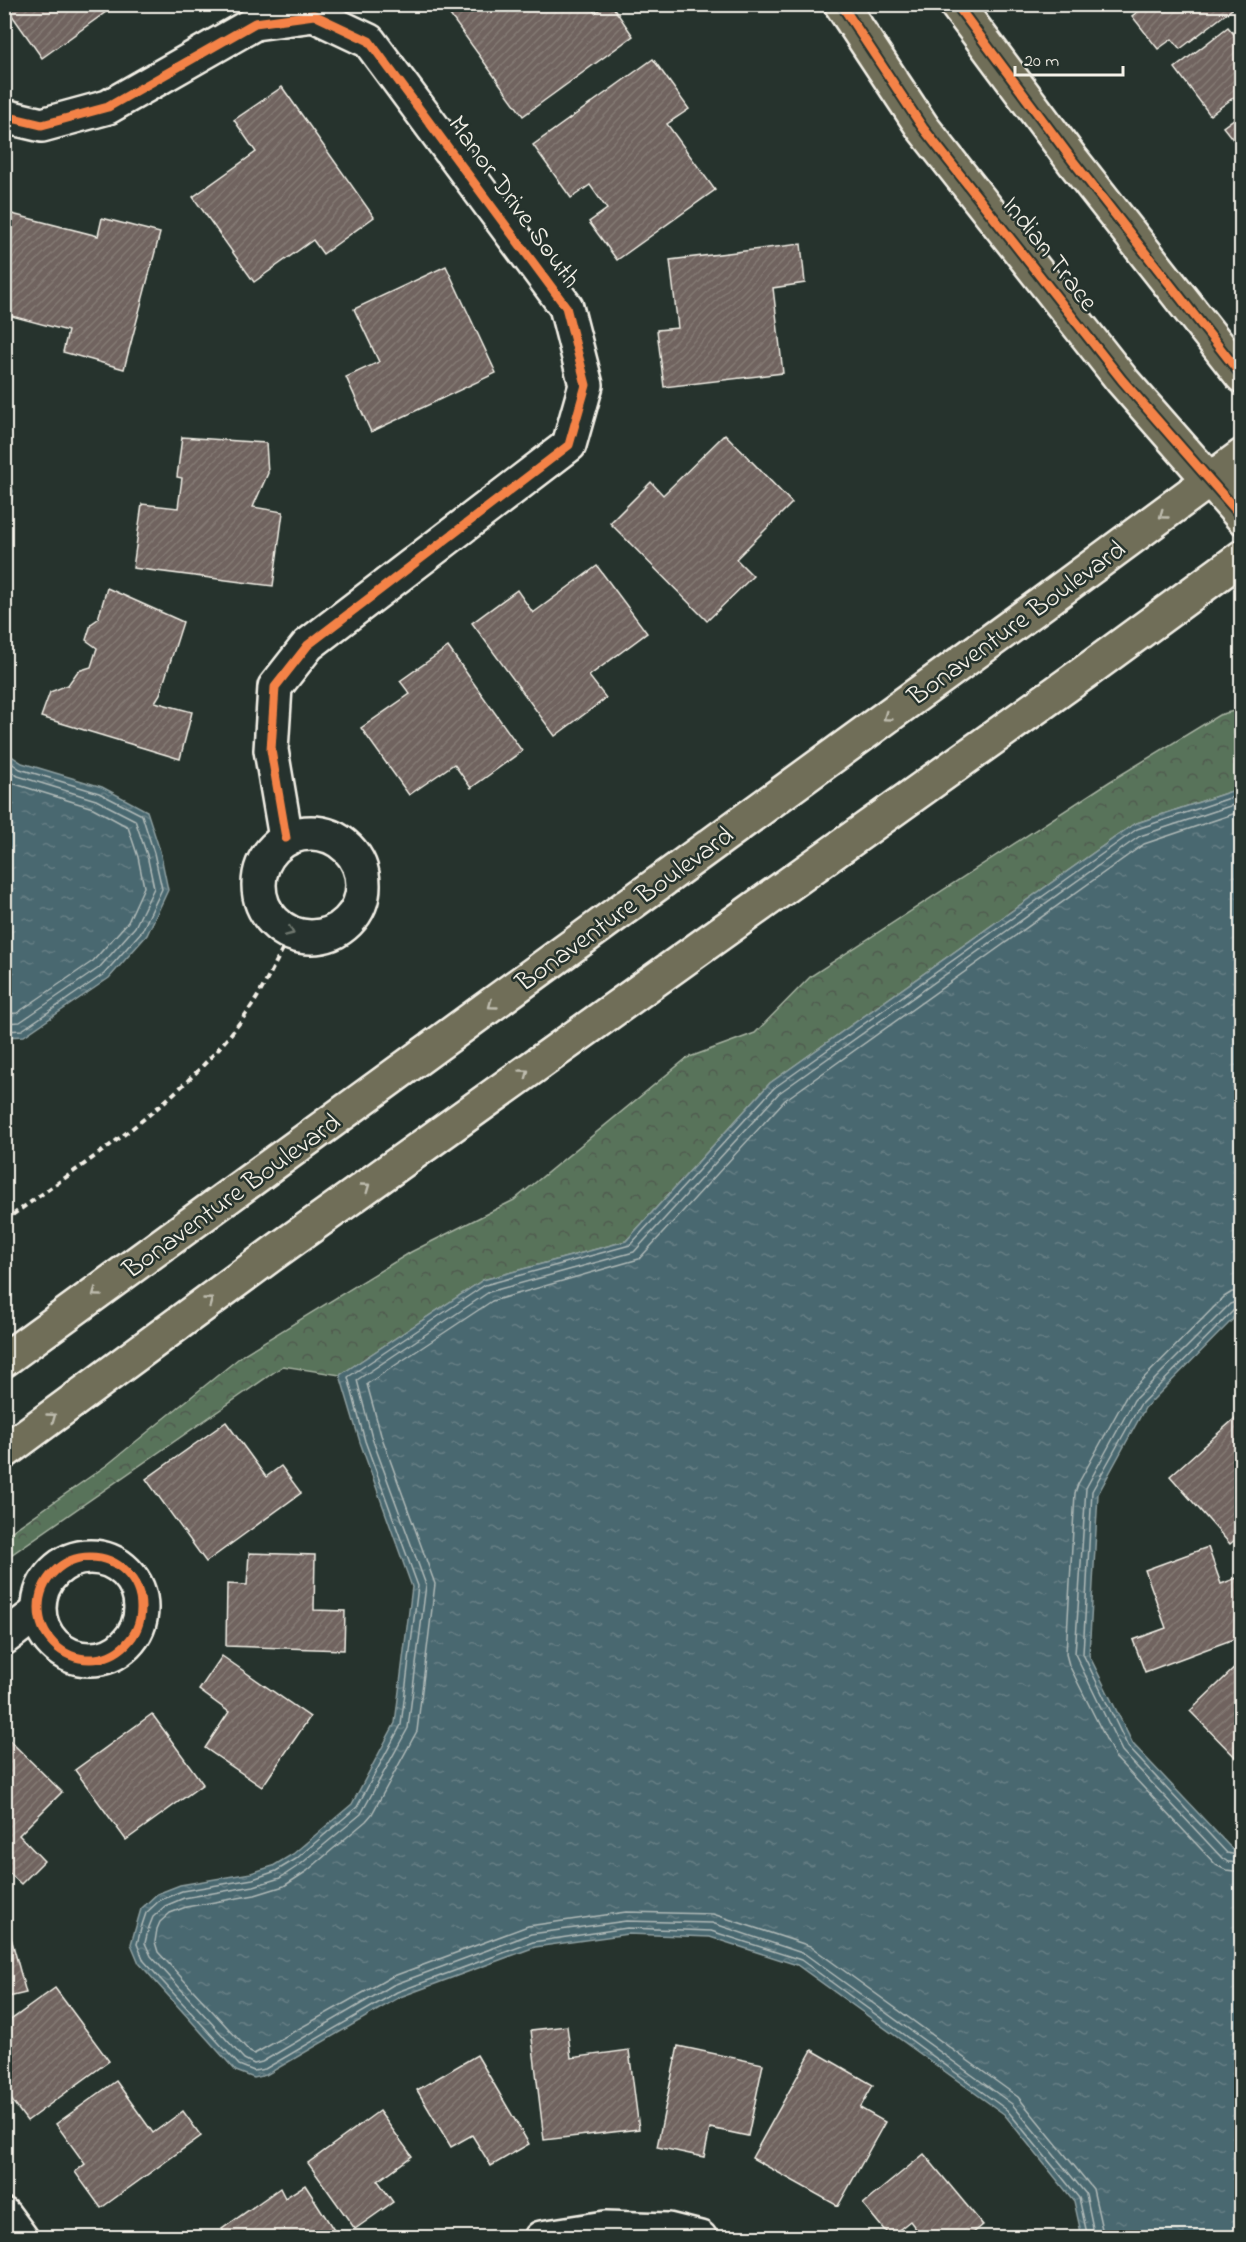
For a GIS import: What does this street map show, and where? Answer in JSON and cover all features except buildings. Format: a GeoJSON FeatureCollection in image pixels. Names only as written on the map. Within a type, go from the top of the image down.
{"type":"FeatureCollection","features":[{"type":"Feature","properties":{"kind":"main road","name":"Indian Trace"},"geometry":{"type":"LineString","coordinates":[[841,4],[923,128],[1122,380],[1242,517]]}},
{"type":"Feature","properties":{"kind":"main road"},"geometry":{"type":"LineString","coordinates":[[956,4],[1073,161],[1242,376]]}},
{"type":"Feature","properties":{"kind":"main road","name":"Bonaventure Boulevard"},"geometry":{"type":"LineString","coordinates":[[4,1360],[1242,456]]}},
{"type":"Feature","properties":{"kind":"main road"},"geometry":{"type":"LineString","coordinates":[[4,1452],[275,1252],[1088,670],[1242,557]]}},
{"type":"Feature","properties":{"kind":"street","name":"Manor Drive South"},"geometry":{"type":"LineString","coordinates":[[4,116],[42,125],[108,107],[255,23],[314,15],[369,41],[566,307],[586,384],[569,445],[308,645],[275,687],[271,750],[286,838]]}},
{"type":"Feature","properties":{"kind":"street"},"geometry":{"type":"LineString","coordinates":[[304,833],[321,834],[338,840],[351,852],[360,867],[363,884],[361,902],[353,917],[340,929],[324,936],[308,938],[291,934],[276,925],[265,912],[259,896],[259,879],[263,862],[273,848],[286,838],[304,833]]}},
{"type":"Feature","properties":{"kind":"street"},"geometry":{"type":"LineString","coordinates":[[4,1638],[38,1612]]}},
{"type":"Feature","properties":{"kind":"street"},"geometry":{"type":"LineString","coordinates":[[4,2215],[21,2238]]}},
{"type":"Feature","properties":{"kind":"street"},"geometry":{"type":"LineString","coordinates":[[541,2238],[605,2228],[668,2230],[700,2238]]}},
{"type":"Feature","properties":{"kind":"path"},"geometry":{"type":"LineString","coordinates":[[4,1221],[128,1131],[196,1074],[247,1013],[291,934]]}},
{"type":"Feature","properties":{"kind":"green space"},"geometry":{"type":"Polygon","coordinates":[[[1241,709],[1241,788],[1134,824],[770,1083],[626,1241],[483,1280],[340,1375],[283,1366],[5,1559],[5,1536],[107,1465],[244,1354],[411,1252],[514,1200],[687,1058],[755,1033],[811,976],[1109,782],[1219,715],[1241,709]]]}},
{"type":"Feature","properties":{"kind":"water"},"geometry":{"type":"Polygon","coordinates":[[[5,468],[13,491],[5,543],[5,468]]]}},
{"type":"Feature","properties":{"kind":"water"},"geometry":{"type":"Polygon","coordinates":[[[4,751],[22,763],[102,787],[147,811],[160,851],[168,890],[147,935],[109,978],[24,1036],[5,1037],[4,751]]]}},
{"type":"Feature","properties":{"kind":"water"},"geometry":{"type":"Polygon","coordinates":[[[1241,788],[1241,1311],[1145,1408],[1098,1494],[1089,1655],[1133,1744],[1232,1849],[1241,1850],[1241,2237],[1082,2237],[1074,2201],[1004,2114],[797,1965],[710,1937],[628,1934],[535,1947],[400,1997],[266,2075],[254,2078],[236,2071],[139,1963],[131,1944],[141,1909],[157,1894],[180,1885],[251,1873],[273,1866],[293,1854],[352,1804],[395,1723],[412,1587],[360,1442],[340,1375],[483,1280],[626,1241],[770,1083],[1134,824],[1241,788]]]}},
{"type":"Feature","properties":{"kind":"cycle path"},"geometry":{"type":"LineString","coordinates":[[841,4],[923,128],[1122,380],[1242,517]]}},
{"type":"Feature","properties":{"kind":"cycle path"},"geometry":{"type":"LineString","coordinates":[[956,4],[1073,161],[1242,376]]}},
{"type":"Feature","properties":{"kind":"cycle path"},"geometry":{"type":"LineString","coordinates":[[4,116],[42,125],[108,107],[255,23],[314,15],[369,41],[566,307],[586,385],[569,445],[308,645],[275,687],[271,750],[286,838]]}},
{"type":"Feature","properties":{"kind":"cycle path"},"geometry":{"type":"LineString","coordinates":[[90,1557],[119,1565],[133,1579],[141,1608],[133,1637],[119,1651],[90,1659],[61,1651],[47,1637],[39,1608],[47,1579],[61,1565],[90,1557]]}}]}
